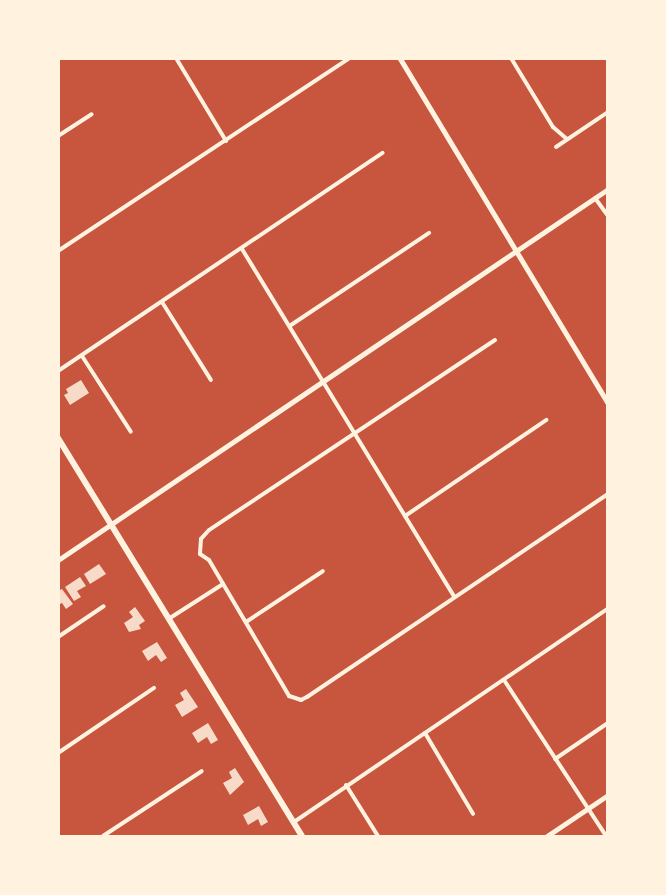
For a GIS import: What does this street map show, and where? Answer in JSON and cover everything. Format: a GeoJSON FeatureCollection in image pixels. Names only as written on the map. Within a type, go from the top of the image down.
{"type":"FeatureCollection","features":[{"type":"Feature","properties":{"kind":"main road"},"geometry":{"type":"LineString","coordinates":[[58,560],[608,189]]}},
{"type":"Feature","properties":{"kind":"main road"},"geometry":{"type":"LineString","coordinates":[[58,438],[303,837]]}},
{"type":"Feature","properties":{"kind":"street"},"geometry":{"type":"LineString","coordinates":[[58,251],[350,58]]}},
{"type":"Feature","properties":{"kind":"street"},"geometry":{"type":"LineString","coordinates":[[400,58],[608,403]]}},
{"type":"Feature","properties":{"kind":"street"},"geometry":{"type":"LineString","coordinates":[[176,59],[226,141]]}},
{"type":"Feature","properties":{"kind":"street"},"geometry":{"type":"LineString","coordinates":[[514,60],[553,127],[567,139]]}},
{"type":"Feature","properties":{"kind":"street"},"geometry":{"type":"LineString","coordinates":[[556,147],[608,112]]}},
{"type":"Feature","properties":{"kind":"street"},"geometry":{"type":"LineString","coordinates":[[58,136],[92,114]]}},
{"type":"Feature","properties":{"kind":"street"},"geometry":{"type":"LineString","coordinates":[[58,371],[382,153]]}},
{"type":"Feature","properties":{"kind":"street"},"geometry":{"type":"LineString","coordinates":[[595,198],[608,216]]}},
{"type":"Feature","properties":{"kind":"street"},"geometry":{"type":"LineString","coordinates":[[291,325],[429,233]]}},
{"type":"Feature","properties":{"kind":"street"},"geometry":{"type":"LineString","coordinates":[[242,249],[291,325],[354,435],[454,596]]}},
{"type":"Feature","properties":{"kind":"street"},"geometry":{"type":"LineString","coordinates":[[162,302],[211,380]]}},
{"type":"Feature","properties":{"kind":"street"},"geometry":{"type":"LineString","coordinates":[[495,340],[209,530],[201,539],[200,554],[209,560],[288,696],[295,699],[307,697],[608,494]]}},
{"type":"Feature","properties":{"kind":"street"},"geometry":{"type":"LineString","coordinates":[[82,356],[131,432]]}},
{"type":"Feature","properties":{"kind":"street"},"geometry":{"type":"LineString","coordinates":[[405,516],[546,420]]}},
{"type":"Feature","properties":{"kind":"street"},"geometry":{"type":"LineString","coordinates":[[246,622],[322,571]]}},
{"type":"Feature","properties":{"kind":"street"},"geometry":{"type":"LineString","coordinates":[[170,618],[223,584]]}},
{"type":"Feature","properties":{"kind":"street"},"geometry":{"type":"LineString","coordinates":[[58,637],[104,606]]}},
{"type":"Feature","properties":{"kind":"street"},"geometry":{"type":"LineString","coordinates":[[294,822],[346,784],[608,609]]}},
{"type":"Feature","properties":{"kind":"street"},"geometry":{"type":"LineString","coordinates":[[504,680],[606,837]]}},
{"type":"Feature","properties":{"kind":"street"},"geometry":{"type":"LineString","coordinates":[[58,753],[154,688]]}},
{"type":"Feature","properties":{"kind":"street"},"geometry":{"type":"LineString","coordinates":[[555,759],[608,723]]}},
{"type":"Feature","properties":{"kind":"street"},"geometry":{"type":"LineString","coordinates":[[424,732],[473,814]]}},
{"type":"Feature","properties":{"kind":"street"},"geometry":{"type":"LineString","coordinates":[[104,837],[202,771]]}},
{"type":"Feature","properties":{"kind":"street"},"geometry":{"type":"LineString","coordinates":[[346,784],[378,837]]}},
{"type":"Feature","properties":{"kind":"street"},"geometry":{"type":"LineString","coordinates":[[547,837],[608,795]]}},
{"type":"Feature","properties":{"kind":"building"},"geometry":{"type":"Polygon","coordinates":[[[81,380],[89,393],[70,405],[64,395],[68,393],[66,389],[81,380]]]}},
{"type":"Feature","properties":{"kind":"building"},"geometry":{"type":"Polygon","coordinates":[[[99,564],[106,574],[90,584],[84,574],[99,564]]]}},
{"type":"Feature","properties":{"kind":"building"},"geometry":{"type":"Polygon","coordinates":[[[80,577],[86,586],[77,591],[81,597],[74,601],[65,587],[80,577]]]}},
{"type":"Feature","properties":{"kind":"building"},"geometry":{"type":"Polygon","coordinates":[[[62,589],[73,604],[66,609],[62,603],[58,605],[58,591],[62,589]]]}},
{"type":"Feature","properties":{"kind":"building"},"geometry":{"type":"Polygon","coordinates":[[[135,607],[145,621],[139,625],[141,629],[129,632],[124,623],[133,617],[129,612],[135,607]]]}},
{"type":"Feature","properties":{"kind":"building"},"geometry":{"type":"Polygon","coordinates":[[[157,642],[167,658],[161,662],[156,655],[148,661],[142,651],[157,642]]]}},
{"type":"Feature","properties":{"kind":"building"},"geometry":{"type":"Polygon","coordinates":[[[186,689],[198,707],[182,717],[175,705],[184,700],[180,693],[186,689]]]}},
{"type":"Feature","properties":{"kind":"building"},"geometry":{"type":"Polygon","coordinates":[[[208,723],[218,740],[211,744],[207,737],[198,743],[192,733],[208,723]]]}},
{"type":"Feature","properties":{"kind":"building"},"geometry":{"type":"Polygon","coordinates":[[[235,768],[244,782],[230,795],[223,783],[232,778],[229,772],[235,768]]]}},
{"type":"Feature","properties":{"kind":"building"},"geometry":{"type":"Polygon","coordinates":[[[259,806],[268,822],[261,826],[258,819],[248,825],[243,815],[259,806]]]}}]}
